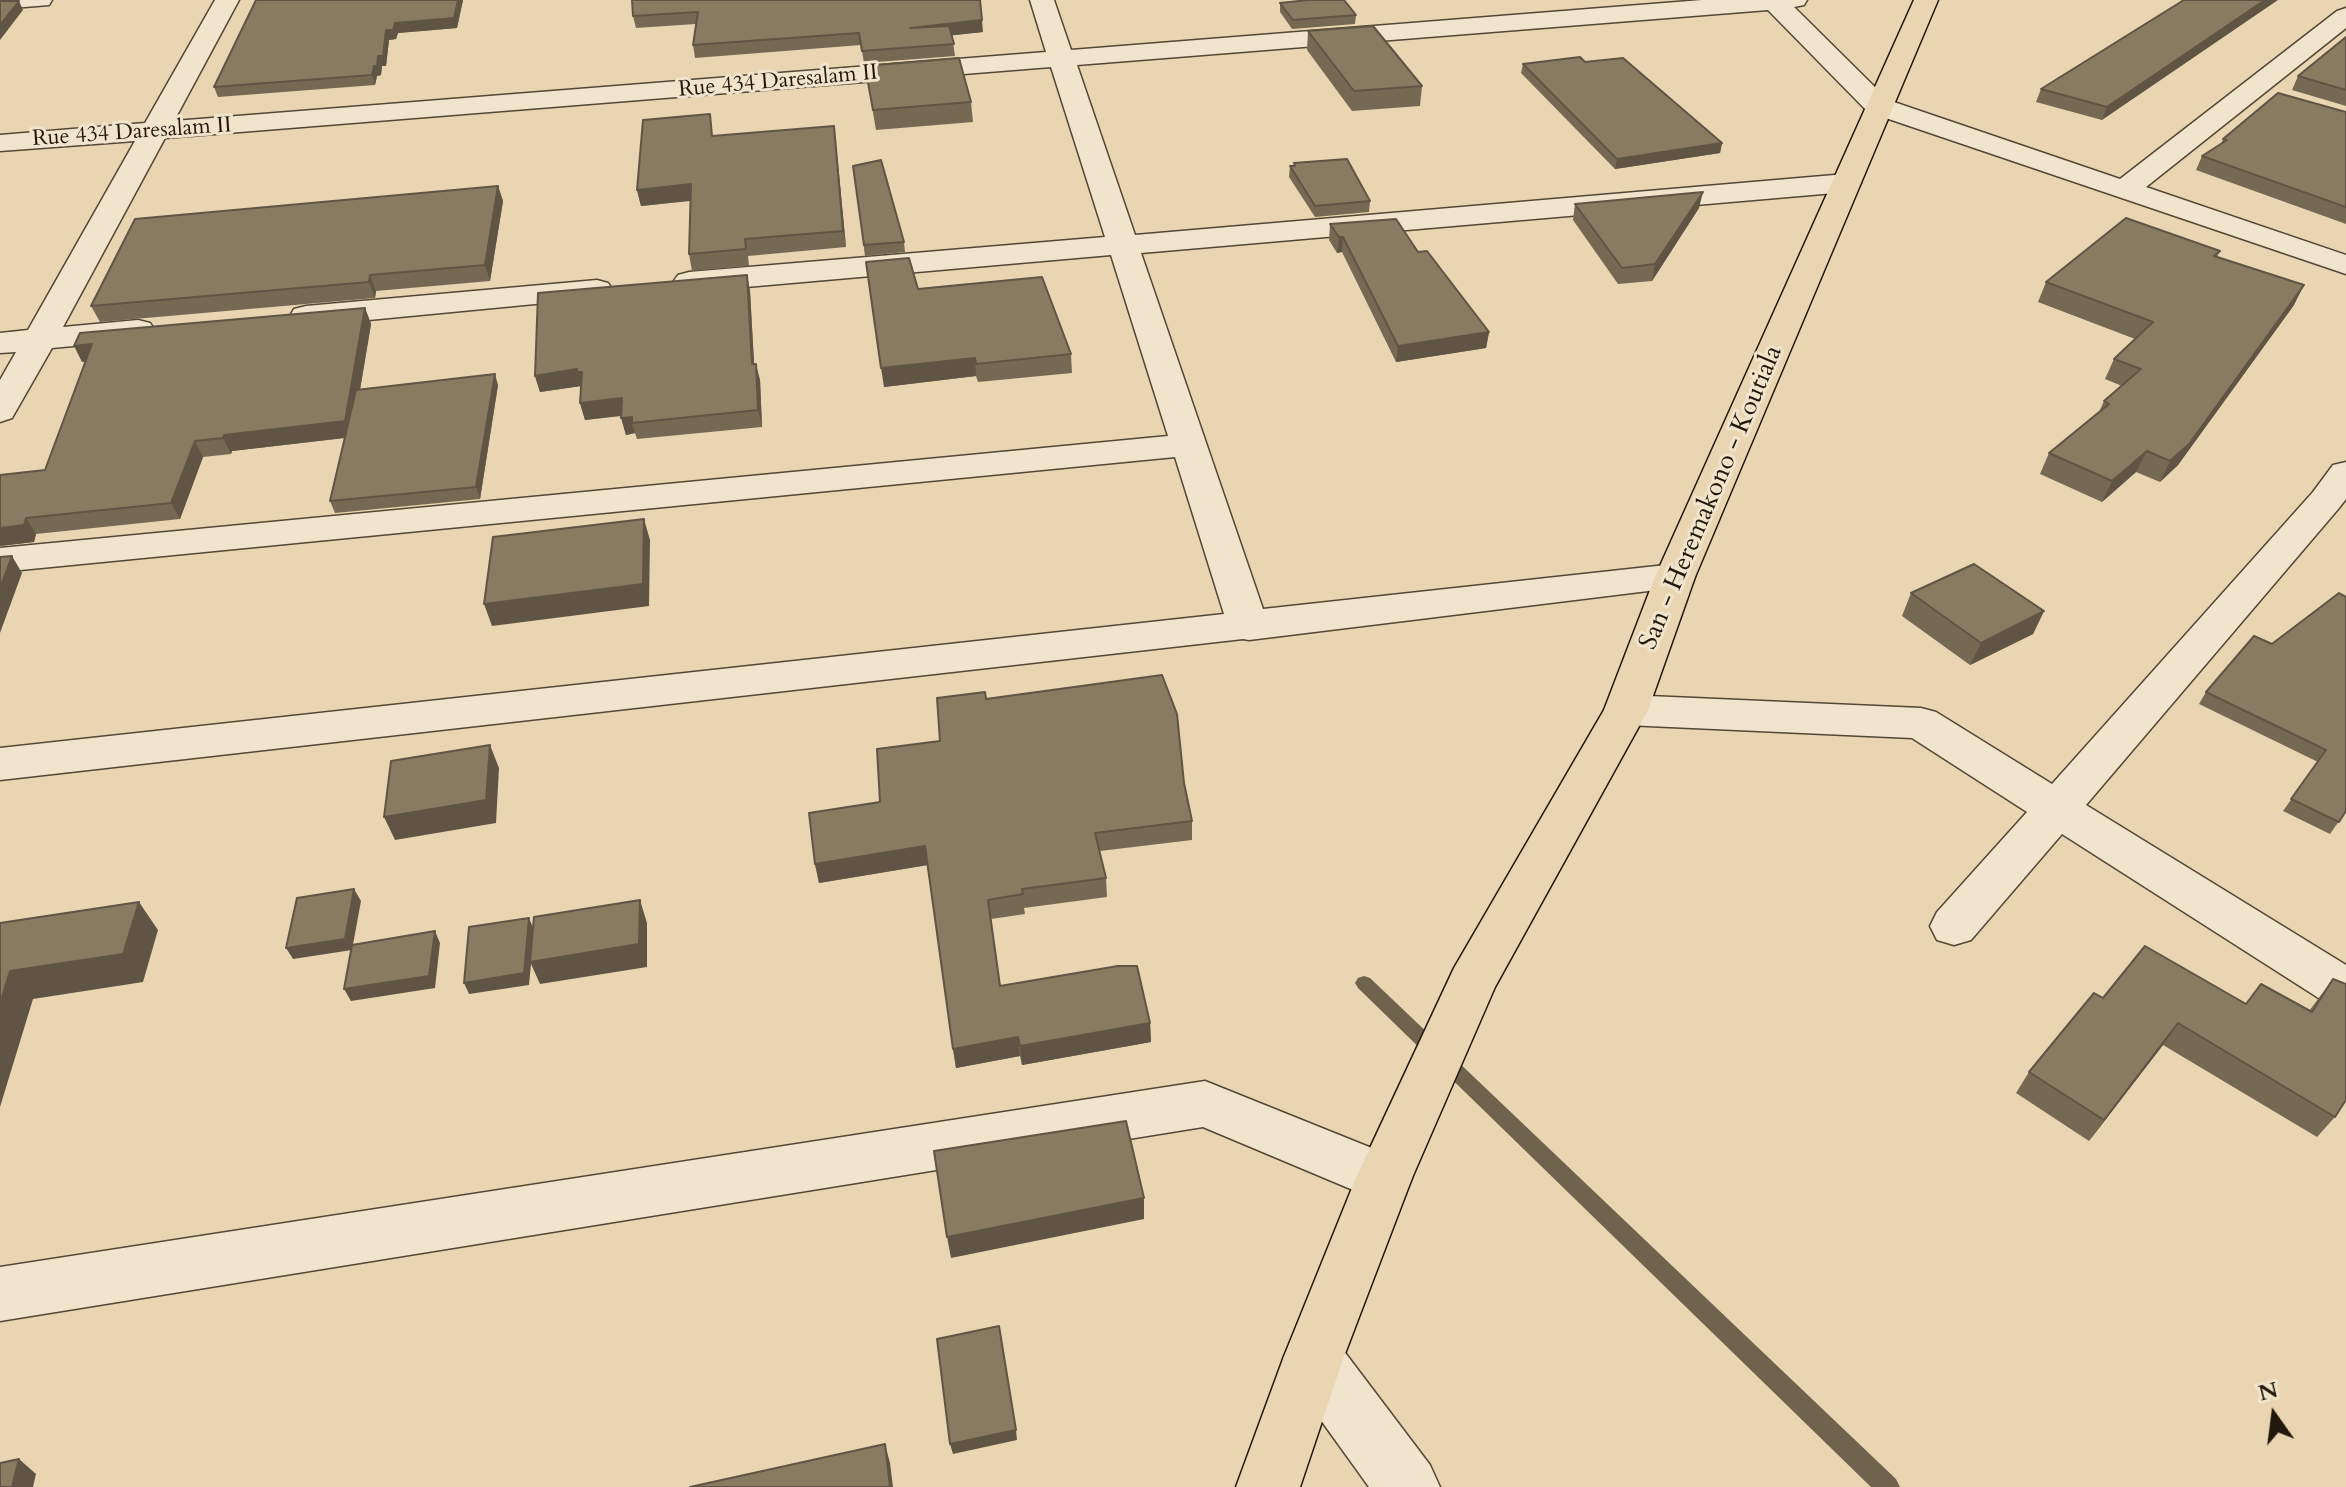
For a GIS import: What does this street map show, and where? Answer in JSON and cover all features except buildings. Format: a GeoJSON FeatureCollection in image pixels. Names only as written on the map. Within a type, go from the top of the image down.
{"type":"FeatureCollection","features":[{"type":"Feature","properties":{"kind":"main road","name":"San - Heremakono - Koutiala"},"geometry":{"type":"LineString","coordinates":[[1384,1178],[1472,982],[1626,710],[1675,577],[1926,0]]}},
{"type":"Feature","properties":{"kind":"main road"},"geometry":{"type":"LineString","coordinates":[[1268,1487],[1313,1359],[1384,1178]]}},
{"type":"Feature","properties":{"kind":"street"},"geometry":{"type":"LineString","coordinates":[[0,2],[40,0]]}},
{"type":"Feature","properties":{"kind":"street"},"geometry":{"type":"LineString","coordinates":[[0,411],[227,0]]}},
{"type":"Feature","properties":{"kind":"street"},"geometry":{"type":"LineString","coordinates":[[1042,0],[1249,627]]}},
{"type":"Feature","properties":{"kind":"street"},"geometry":{"type":"LineString","coordinates":[[1781,1],[1878,106],[2346,265]]}},
{"type":"Feature","properties":{"kind":"street","name":"Rue 434 Daresalam II"},"geometry":{"type":"LineString","coordinates":[[0,143],[1781,1]]}},
{"type":"Feature","properties":{"kind":"street"},"geometry":{"type":"LineString","coordinates":[[2124,190],[2346,16]]}},
{"type":"Feature","properties":{"kind":"street"},"geometry":{"type":"LineString","coordinates":[[2252,89],[2279,97]]}},
{"type":"Feature","properties":{"kind":"street"},"geometry":{"type":"LineString","coordinates":[[661,284],[1846,183]]}},
{"type":"Feature","properties":{"kind":"street"},"geometry":{"type":"LineString","coordinates":[[279,318],[629,287]]}},
{"type":"Feature","properties":{"kind":"street"},"geometry":{"type":"LineString","coordinates":[[0,343],[167,328]]}},
{"type":"Feature","properties":{"kind":"street"},"geometry":{"type":"LineString","coordinates":[[0,560],[1189,445]]}},
{"type":"Feature","properties":{"kind":"street"},"geometry":{"type":"LineString","coordinates":[[1954,926],[2059,810],[2346,473]]}},
{"type":"Feature","properties":{"kind":"street"},"geometry":{"type":"LineString","coordinates":[[0,764],[1249,627],[1675,577]]}},
{"type":"Feature","properties":{"kind":"street"},"geometry":{"type":"LineString","coordinates":[[1626,710],[1921,723],[2346,990]]}},
{"type":"Feature","properties":{"kind":"street"},"geometry":{"type":"LineString","coordinates":[[0,1294],[1205,1104],[1384,1178]]}},
{"type":"Feature","properties":{"kind":"street"},"geometry":{"type":"LineString","coordinates":[[1313,1359],[1408,1487]]}},
{"type":"Feature","properties":{"kind":"waterway"},"geometry":{"type":"LineString","coordinates":[[1364,983],[1888,1487]]}}]}
